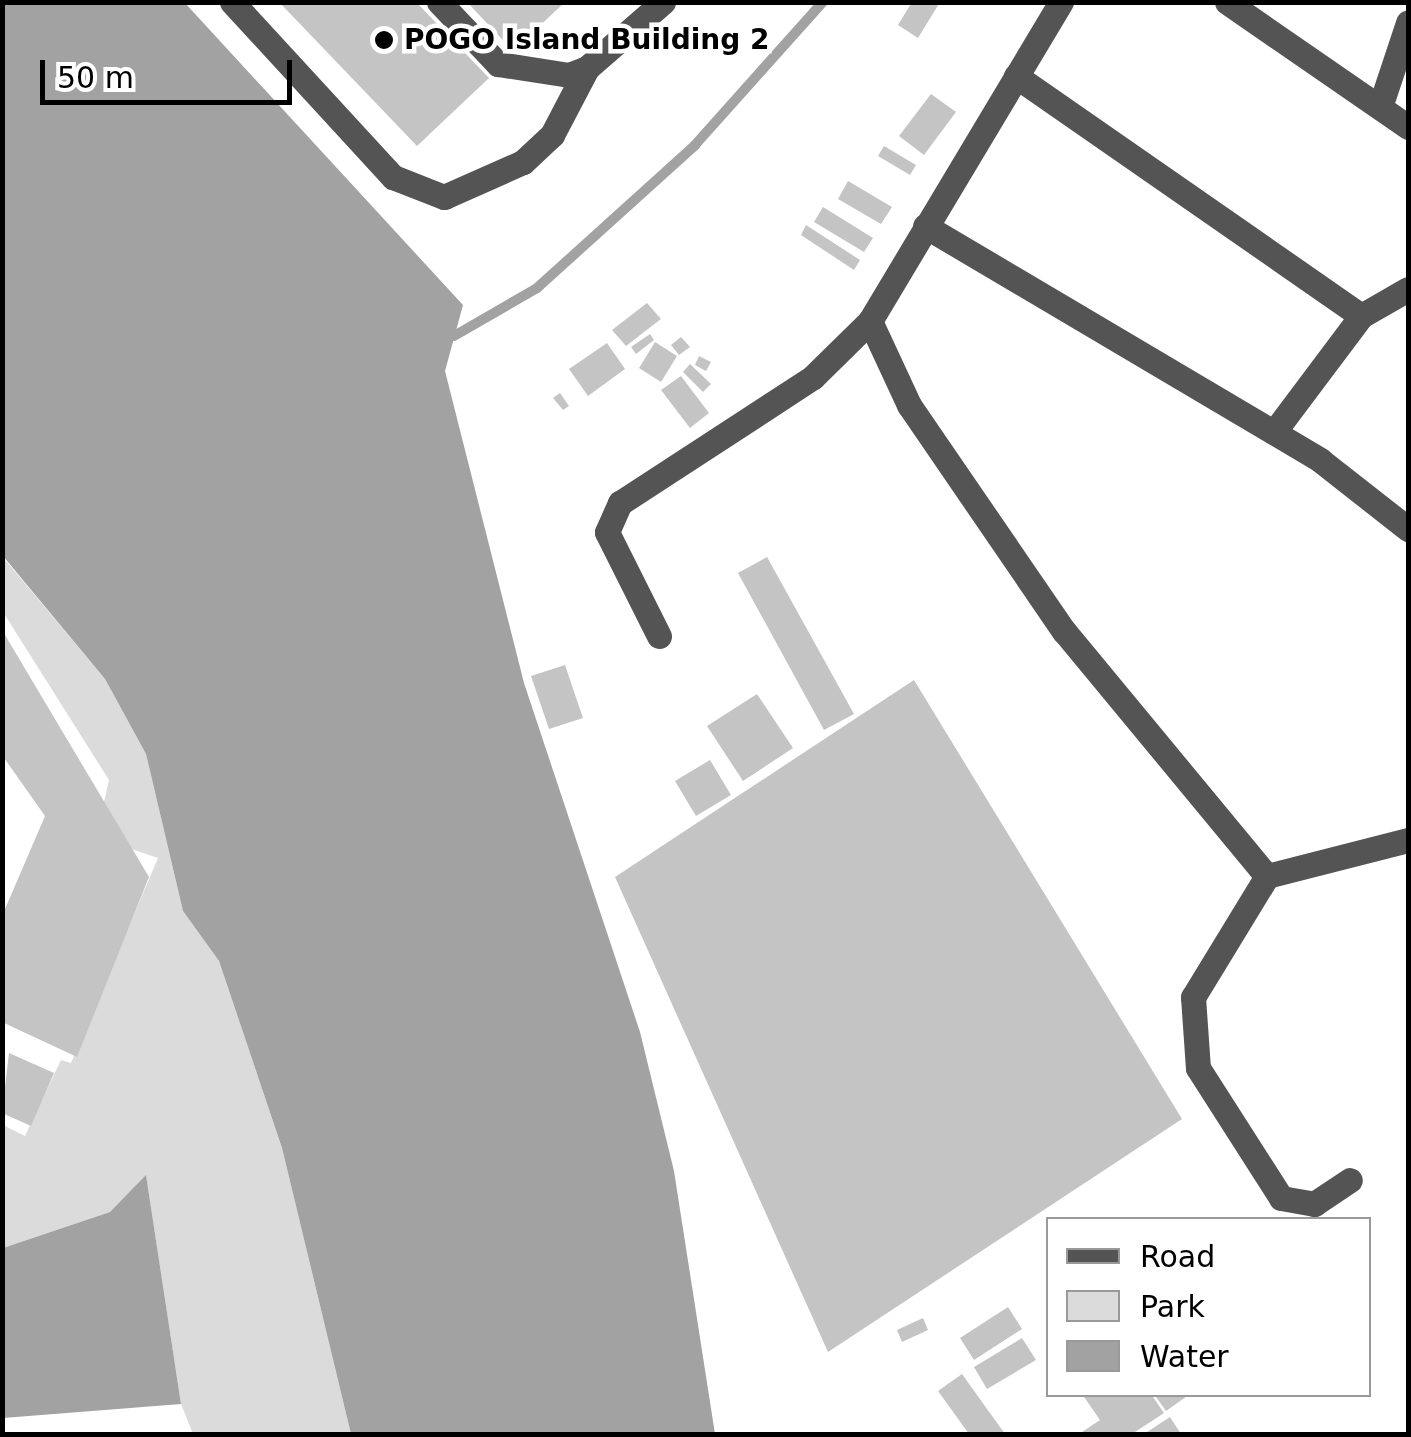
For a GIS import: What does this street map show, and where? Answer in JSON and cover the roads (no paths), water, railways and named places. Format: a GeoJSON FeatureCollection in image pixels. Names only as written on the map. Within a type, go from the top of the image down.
{"type":"FeatureCollection","features":[{"type":"Feature","properties":{"kind":"lane"},"geometry":{"type":"LineString","coordinates":[[232,2],[393,177],[444,197],[523,162],[552,135],[587,68],[662,2]]}},
{"type":"Feature","properties":{"kind":"lane"},"geometry":{"type":"LineString","coordinates":[[439,2],[498,64],[544,75],[587,68]]}},
{"type":"Feature","properties":{"kind":"lane"},"geometry":{"type":"LineString","coordinates":[[659,636],[607,532],[620,503],[813,377],[870,321],[1061,2]]}},
{"type":"Feature","properties":{"kind":"lane"},"geometry":{"type":"LineString","coordinates":[[1227,2],[1408,127]]}},
{"type":"Feature","properties":{"kind":"lane"},"geometry":{"type":"LineString","coordinates":[[1380,107],[1408,24]]}},
{"type":"Feature","properties":{"kind":"lane"},"geometry":{"type":"LineString","coordinates":[[1016,76],[1361,316]]}},
{"type":"Feature","properties":{"kind":"lane"},"geometry":{"type":"LineString","coordinates":[[925,226],[1274,432],[1408,529]]}},
{"type":"Feature","properties":{"kind":"lane"},"geometry":{"type":"LineString","coordinates":[[1274,432],[1361,316],[1408,290]]}},
{"type":"Feature","properties":{"kind":"lane"},"geometry":{"type":"LineString","coordinates":[[870,321],[919,420],[1064,631],[1267,876]]}},
{"type":"Feature","properties":{"kind":"lane"},"geometry":{"type":"LineString","coordinates":[[1350,1180],[1314,1204],[1281,1198],[1198,1068],[1192,997],[1267,876],[1408,840]]}},
{"type":"Feature","properties":{"kind":"water"},"geometry":{"type":"Polygon","coordinates":[[[3,2],[185,3],[463,305],[445,371],[524,683],[640,1032],[674,1171],[715,1434],[351,1434],[282,1148],[219,961],[183,911],[146,754],[105,679],[3,556],[3,2]]]}},
{"type":"Feature","properties":{"kind":"water"},"geometry":{"type":"Polygon","coordinates":[[[146,1175],[181,1404],[3,1418],[3,1248],[110,1212],[146,1175]]]}},
{"type":"Feature","properties":{"kind":"waterway"},"geometry":{"type":"LineString","coordinates":[[454,336],[537,288],[695,145],[823,2]]}},
{"type":"Feature","properties":{"kind":"place","name":"POGO Island Building 2"},"geometry":{"type":"Point","coordinates":[384,40]}}]}
